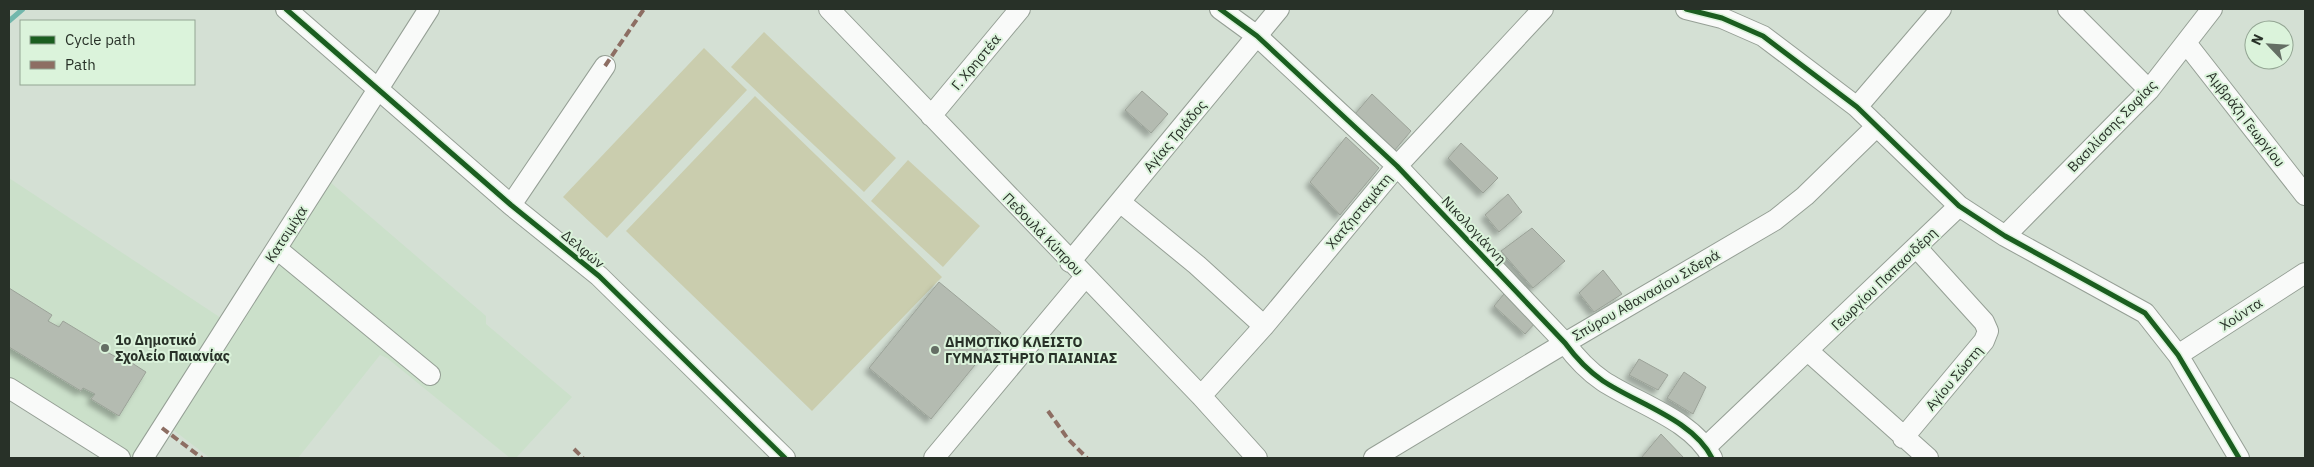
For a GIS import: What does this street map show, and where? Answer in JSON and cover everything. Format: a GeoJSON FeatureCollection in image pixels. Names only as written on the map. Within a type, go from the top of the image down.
{"type":"FeatureCollection","features":[{"type":"Feature","properties":{"kind":"street","name":"Δελφών"},"geometry":{"type":"LineString","coordinates":[[286,9],[511,205],[599,276],[784,458]]}},
{"type":"Feature","properties":{"kind":"street","name":"Κατσιμίχα"},"geometry":{"type":"LineString","coordinates":[[143,458],[429,9]]}},
{"type":"Feature","properties":{"kind":"street","name":"Πεδουλά Κύπρου"},"geometry":{"type":"LineString","coordinates":[[830,9],[1070,262],[1201,396],[1258,458]]}},
{"type":"Feature","properties":{"kind":"street","name":"Γ. Χρηστέα"},"geometry":{"type":"LineString","coordinates":[[931,116],[1020,9]]}},
{"type":"Feature","properties":{"kind":"street","name":"Νικολογιάννη"},"geometry":{"type":"LineString","coordinates":[[1220,9],[1257,36],[1397,166],[1565,343],[1577,360],[1602,380],[1693,433],[1710,452]]}},
{"type":"Feature","properties":{"kind":"street","name":"Αγίας Τριάδος"},"geometry":{"type":"LineString","coordinates":[[1070,262],[1279,9]]}},
{"type":"Feature","properties":{"kind":"street","name":"Χατζησταμάτη"},"geometry":{"type":"LineString","coordinates":[[1201,396],[1264,326],[1397,166],[1543,9]]}},
{"type":"Feature","properties":{"kind":"street"},"geometry":{"type":"LineString","coordinates":[[1686,9],[1727,13],[1763,36],[1857,107],[1960,206],[2005,236],[2144,313],[2178,355],[2239,458]]}},
{"type":"Feature","properties":{"kind":"street"},"geometry":{"type":"LineString","coordinates":[[1857,107],[1940,9]]}},
{"type":"Feature","properties":{"kind":"street"},"geometry":{"type":"LineString","coordinates":[[2068,9],[2149,90]]}},
{"type":"Feature","properties":{"kind":"street","name":"Βασιλίσσης Σοφίας"},"geometry":{"type":"LineString","coordinates":[[2005,236],[2149,90],[2212,9]]}},
{"type":"Feature","properties":{"kind":"street","name":"Αμβράζη Γεωργίου"},"geometry":{"type":"LineString","coordinates":[[2186,43],[2305,195]]}},
{"type":"Feature","properties":{"kind":"street"},"geometry":{"type":"LineString","coordinates":[[511,205],[605,66]]}},
{"type":"Feature","properties":{"kind":"street","name":"Σπύρου Αθανασίου Σιδερά"},"geometry":{"type":"LineString","coordinates":[[1374,458],[1775,220],[1805,196],[1877,126]]}},
{"type":"Feature","properties":{"kind":"street"},"geometry":{"type":"LineString","coordinates":[[1120,202],[1197,265],[1264,326]]}},
{"type":"Feature","properties":{"kind":"street","name":"Γεωργίου Παπασιδέρη"},"geometry":{"type":"LineString","coordinates":[[1710,452],[1808,351],[1960,206]]}},
{"type":"Feature","properties":{"kind":"street","name":"Αγίου Σώστη"},"geometry":{"type":"LineString","coordinates":[[1904,438],[1984,341],[1988,331],[1984,322],[1917,248]]}},
{"type":"Feature","properties":{"kind":"street"},"geometry":{"type":"LineString","coordinates":[[276,249],[290,257],[430,375]]}},
{"type":"Feature","properties":{"kind":"street","name":"Χούντα"},"geometry":{"type":"LineString","coordinates":[[2178,355],[2305,273]]}},
{"type":"Feature","properties":{"kind":"street"},"geometry":{"type":"LineString","coordinates":[[934,458],[1085,277]]}},
{"type":"Feature","properties":{"kind":"street"},"geometry":{"type":"LineString","coordinates":[[1808,351],[1928,458]]}},
{"type":"Feature","properties":{"kind":"street"},"geometry":{"type":"LineString","coordinates":[[9,388],[120,458]]}},
{"type":"Feature","properties":{"kind":"shaded area"},"geometry":{"type":"Polygon","coordinates":[[[764,32],[896,158],[864,192],[731,67],[764,32]]]}},
{"type":"Feature","properties":{"kind":"shaded area"},"geometry":{"type":"Polygon","coordinates":[[[704,48],[747,90],[607,238],[563,197],[704,48]]]}},
{"type":"Feature","properties":{"kind":"shaded area"},"geometry":{"type":"Polygon","coordinates":[[[755,96],[942,277],[812,411],[626,231],[755,96]]]}},
{"type":"Feature","properties":{"kind":"shaded area"},"geometry":{"type":"Polygon","coordinates":[[[908,160],[980,226],[943,267],[871,201],[908,160]]]}},
{"type":"Feature","properties":{"kind":"shaded area","name":"1ο Δημοτικό Σχολείο Παιανίας"},"geometry":{"type":"Polygon","coordinates":[[[9,178],[221,318],[134,458],[9,378],[9,178]]]}},
{"type":"Feature","properties":{"kind":"shaded area"},"geometry":{"type":"Polygon","coordinates":[[[330,182],[486,316],[486,324],[572,397],[516,458],[510,458],[387,358],[380,355],[298,458],[210,458],[172,429],[330,182]]]}},
{"type":"Feature","properties":{"kind":"building"},"geometry":{"type":"Polygon","coordinates":[[[1142,91],[1168,114],[1151,133],[1125,110],[1142,91]]]}},
{"type":"Feature","properties":{"kind":"building"},"geometry":{"type":"Polygon","coordinates":[[[1372,94],[1411,131],[1394,151],[1355,114],[1372,94]]]}},
{"type":"Feature","properties":{"kind":"building"},"geometry":{"type":"Polygon","coordinates":[[[1346,137],[1379,168],[1340,215],[1310,182],[1346,137]]]}},
{"type":"Feature","properties":{"kind":"building"},"geometry":{"type":"Polygon","coordinates":[[[1461,143],[1498,178],[1483,193],[1448,158],[1461,143]]]}},
{"type":"Feature","properties":{"kind":"building"},"geometry":{"type":"Polygon","coordinates":[[[1508,194],[1522,212],[1499,232],[1485,215],[1508,194]]]}},
{"type":"Feature","properties":{"kind":"building"},"geometry":{"type":"Polygon","coordinates":[[[1532,228],[1565,261],[1533,288],[1501,251],[1532,228]]]}},
{"type":"Feature","properties":{"kind":"building"},"geometry":{"type":"Polygon","coordinates":[[[1603,270],[1622,294],[1594,312],[1579,293],[1603,270]]]}},
{"type":"Feature","properties":{"kind":"building","name":"ΔΗΜΟΤΙΚΟ ΚΛΕΙΣΤΟ ΓΥΜΝΑΣΤΗΡΙΟ ΠΑΙΑΝΙΑΣ"},"geometry":{"type":"Polygon","coordinates":[[[939,282],[1001,333],[931,419],[869,368],[939,282]]]}},
{"type":"Feature","properties":{"kind":"building"},"geometry":{"type":"Polygon","coordinates":[[[9,288],[52,315],[48,321],[59,327],[63,321],[106,347],[104,350],[119,359],[121,356],[146,372],[119,416],[91,399],[95,394],[83,388],[81,391],[9,347],[9,288]]]}},
{"type":"Feature","properties":{"kind":"building"},"geometry":{"type":"Polygon","coordinates":[[[1508,289],[1537,321],[1525,334],[1494,306],[1508,289]]]}},
{"type":"Feature","properties":{"kind":"building"},"geometry":{"type":"Polygon","coordinates":[[[1639,359],[1668,375],[1658,390],[1629,375],[1639,359]]]}},
{"type":"Feature","properties":{"kind":"building"},"geometry":{"type":"Polygon","coordinates":[[[1684,372],[1706,387],[1693,414],[1667,398],[1684,372]]]}},
{"type":"Feature","properties":{"kind":"building"},"geometry":{"type":"Polygon","coordinates":[[[1661,434],[1684,458],[1641,458],[1661,434]]]}},
{"type":"Feature","properties":{"kind":"waterway"},"geometry":{"type":"LineString","coordinates":[[9,21],[23,9]]}},
{"type":"Feature","properties":{"kind":"marked path"},"geometry":{"type":"LineString","coordinates":[[605,66],[644,9]]}},
{"type":"Feature","properties":{"kind":"marked path"},"geometry":{"type":"LineString","coordinates":[[1048,411],[1068,439],[1087,458]]}},
{"type":"Feature","properties":{"kind":"marked path"},"geometry":{"type":"LineString","coordinates":[[162,428],[202,458]]}},
{"type":"Feature","properties":{"kind":"marked path"},"geometry":{"type":"LineString","coordinates":[[574,449],[583,458]]}},
{"type":"Feature","properties":{"kind":"cycle path"},"geometry":{"type":"LineString","coordinates":[[286,9],[511,205],[599,276],[785,458]]}},
{"type":"Feature","properties":{"kind":"cycle path"},"geometry":{"type":"LineString","coordinates":[[1220,9],[1257,36],[1397,166],[1587,368],[1603,381],[1664,414],[1692,433],[1712,458]]}},
{"type":"Feature","properties":{"kind":"cycle path"},"geometry":{"type":"LineString","coordinates":[[1686,9],[1722,18],[1763,36],[1857,107],[1959,206],[2005,236],[2145,313],[2178,355],[2239,458]]}},
{"type":"Feature","properties":{"kind":"place","name":"1ο Δημοτικό Σχολείο Παιανίας"},"geometry":{"type":"Point","coordinates":[105,348]}},
{"type":"Feature","properties":{"kind":"place","name":"ΔΗΜΟΤΙΚΟ ΚΛΕΙΣΤΟ ΓΥΜΝΑΣΤΗΡΙΟ ΠΑΙΑΝΙΑΣ"},"geometry":{"type":"Point","coordinates":[935,350]}}]}
